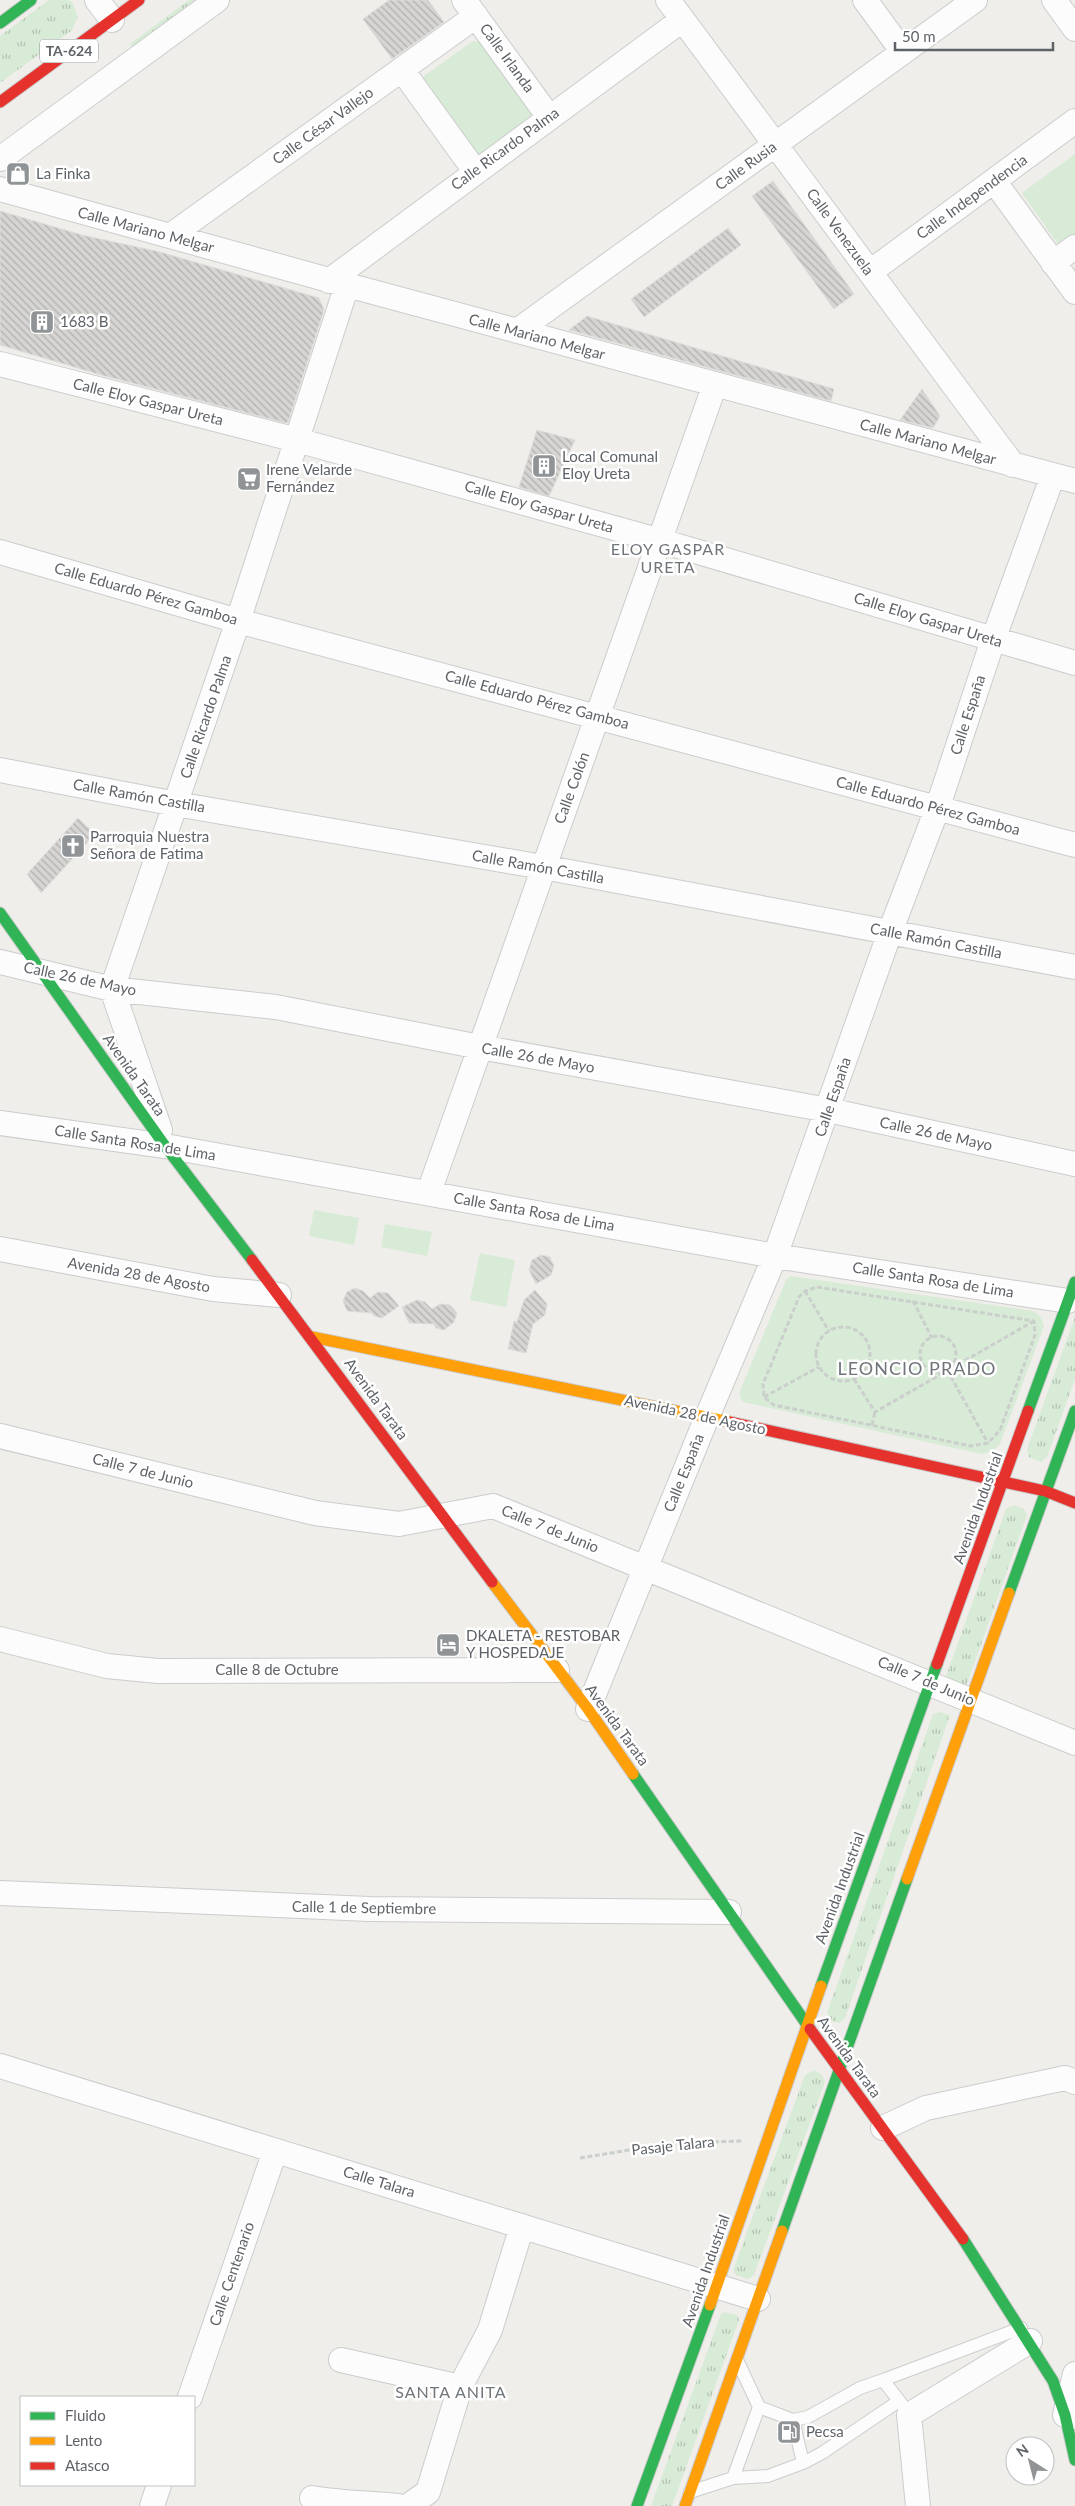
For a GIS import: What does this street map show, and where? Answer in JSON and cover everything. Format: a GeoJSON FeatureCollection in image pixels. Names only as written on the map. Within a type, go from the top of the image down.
{"type":"FeatureCollection","features":[{"type":"Feature","properties":{"kind":"main road"},"geometry":{"type":"LineString","coordinates":[[0,23],[31,0]]}},
{"type":"Feature","properties":{"kind":"main road","name":"TA-624"},"geometry":{"type":"LineString","coordinates":[[0,102],[139,0]]}},
{"type":"Feature","properties":{"kind":"main road","name":"Avenida Tarata"},"geometry":{"type":"LineString","coordinates":[[0,913],[165,1146],[312,1337],[442,1516],[588,1709],[807,2024],[978,2259],[1026,2334],[1053,2381],[1070,2416],[1075,2460]]}},
{"type":"Feature","properties":{"kind":"main road","name":"Avenida Industrial"},"geometry":{"type":"LineString","coordinates":[[637,2506],[717,2286],[807,2024],[1072,1291]]}},
{"type":"Feature","properties":{"kind":"main road","name":"Avenida 28 de Agosto"},"geometry":{"type":"LineString","coordinates":[[312,1337],[707,1416],[1003,1482],[1045,1492],[1075,1503]]}},
{"type":"Feature","properties":{"kind":"main road"},"geometry":{"type":"LineString","coordinates":[[685,2506],[970,1700],[1075,1411]]}},
{"type":"Feature","properties":{"kind":"street"},"geometry":{"type":"LineString","coordinates":[[97,0],[112,20]]}},
{"type":"Feature","properties":{"kind":"street"},"geometry":{"type":"LineString","coordinates":[[0,159],[217,0]]}},
{"type":"Feature","properties":{"kind":"street","name":"Calle Venezuela"},"geometry":{"type":"LineString","coordinates":[[668,0],[1013,465]]}},
{"type":"Feature","properties":{"kind":"street"},"geometry":{"type":"LineString","coordinates":[[865,0],[904,52]]}},
{"type":"Feature","properties":{"kind":"street","name":"Calle Rusia"},"geometry":{"type":"LineString","coordinates":[[517,331],[975,0]]}},
{"type":"Feature","properties":{"kind":"street"},"geometry":{"type":"LineString","coordinates":[[1054,0],[1075,29]]}},
{"type":"Feature","properties":{"kind":"street","name":"Calle César Vallejo"},"geometry":{"type":"LineString","coordinates":[[170,236],[402,70],[470,8]]}},
{"type":"Feature","properties":{"kind":"street","name":"Calle Irlanda"},"geometry":{"type":"LineString","coordinates":[[470,8],[549,117]]}},
{"type":"Feature","properties":{"kind":"street","name":"Calle Ricardo Palma"},"geometry":{"type":"LineString","coordinates":[[112,989],[238,621],[297,440],[338,283],[476,171],[682,20]]}},
{"type":"Feature","properties":{"kind":"street"},"geometry":{"type":"LineString","coordinates":[[402,70],[476,171]]}},
{"type":"Feature","properties":{"kind":"street","name":"Calle Independencia"},"geometry":{"type":"LineString","coordinates":[[870,272],[1075,121]]}},
{"type":"Feature","properties":{"kind":"street"},"geometry":{"type":"LineString","coordinates":[[994,181],[1075,292]]}},
{"type":"Feature","properties":{"kind":"street","name":"Calle Mariano Melgar"},"geometry":{"type":"LineString","coordinates":[[0,189],[338,283],[1064,478]]}},
{"type":"Feature","properties":{"kind":"street"},"geometry":{"type":"LineString","coordinates":[[1053,262],[1075,247]]}},
{"type":"Feature","properties":{"kind":"street","name":"Calle Eloy Gaspar Ureta"},"geometry":{"type":"LineString","coordinates":[[0,364],[297,440],[660,541],[993,640],[1075,662]]}},
{"type":"Feature","properties":{"kind":"street","name":"Calle Colón"},"geometry":{"type":"LineString","coordinates":[[429,1192],[715,384]]}},
{"type":"Feature","properties":{"kind":"street","name":"Calle España"},"geometry":{"type":"LineString","coordinates":[[588,1709],[707,1416],[775,1256],[890,932],[937,809],[993,640],[1064,478]]}},
{"type":"Feature","properties":{"kind":"street","name":"Calle Eduardo Pérez Gamboa"},"geometry":{"type":"LineString","coordinates":[[0,552],[238,621],[598,716],[1075,846]]}},
{"type":"Feature","properties":{"kind":"street","name":"Calle Ramón Castilla"},"geometry":{"type":"LineString","coordinates":[[0,770],[176,804],[543,867],[1075,968]]}},
{"type":"Feature","properties":{"kind":"street","name":"Calle 26 de Mayo"},"geometry":{"type":"LineString","coordinates":[[0,962],[112,989],[276,1007],[480,1047],[828,1110],[1075,1164]]}},
{"type":"Feature","properties":{"kind":"street"},"geometry":{"type":"LineString","coordinates":[[112,989],[165,1146]]}},
{"type":"Feature","properties":{"kind":"street","name":"Calle Santa Rosa de Lima"},"geometry":{"type":"LineString","coordinates":[[0,1124],[165,1146],[429,1192],[775,1256],[1072,1291]]}},
{"type":"Feature","properties":{"kind":"street","name":"Avenida 28 de Agosto"},"geometry":{"type":"LineString","coordinates":[[0,1249],[213,1289],[279,1295]]}},
{"type":"Feature","properties":{"kind":"street","name":"Calle 7 de Junio"},"geometry":{"type":"LineString","coordinates":[[0,1436],[315,1513],[399,1524],[492,1506],[931,1683],[1075,1744]]}},
{"type":"Feature","properties":{"kind":"street","name":"Calle 8 de Octubre"},"geometry":{"type":"LineString","coordinates":[[0,1639],[98,1664],[158,1671],[557,1670]]}},
{"type":"Feature","properties":{"kind":"street","name":"Calle 1 de Septiembre"},"geometry":{"type":"LineString","coordinates":[[0,1893],[369,1909],[729,1912]]}},
{"type":"Feature","properties":{"kind":"street","name":"Calle Talara"},"geometry":{"type":"LineString","coordinates":[[0,2066],[758,2299]]}},
{"type":"Feature","properties":{"kind":"street"},"geometry":{"type":"LineString","coordinates":[[883,2128],[926,2108],[1065,2078],[1075,2082]]}},
{"type":"Feature","properties":{"kind":"street","name":"Calle Centenario"},"geometry":{"type":"LineString","coordinates":[[190,2396],[275,2151]]}},
{"type":"Feature","properties":{"kind":"street"},"geometry":{"type":"LineString","coordinates":[[408,2506],[428,2492],[460,2387],[490,2330],[522,2226]]}},
{"type":"Feature","properties":{"kind":"street"},"geometry":{"type":"LineString","coordinates":[[918,2506],[904,2408],[1026,2334]]}},
{"type":"Feature","properties":{"kind":"street"},"geometry":{"type":"LineString","coordinates":[[341,2360],[460,2387]]}},
{"type":"Feature","properties":{"kind":"street"},"geometry":{"type":"LineString","coordinates":[[1070,2416],[1075,2374]]}},
{"type":"Feature","properties":{"kind":"street"},"geometry":{"type":"LineString","coordinates":[[152,2506],[159,2486]]}},
{"type":"Feature","properties":{"kind":"street"},"geometry":{"type":"LineString","coordinates":[[312,2498],[342,2503],[368,2502],[398,2506]]}},
{"type":"Feature","properties":{"kind":"lane"},"geometry":{"type":"LineString","coordinates":[[736,2359],[759,2407],[793,2420],[808,2417],[860,2388],[1026,2334]]}},
{"type":"Feature","properties":{"kind":"lane"},"geometry":{"type":"LineString","coordinates":[[690,2492],[733,2478],[768,2476],[803,2463],[904,2408],[883,2380]]}},
{"type":"Feature","properties":{"kind":"lane"},"geometry":{"type":"LineString","coordinates":[[733,2478],[759,2407]]}},
{"type":"Feature","properties":{"kind":"lane"},"geometry":{"type":"LineString","coordinates":[[793,2420],[803,2463]]}},
{"type":"Feature","properties":{"kind":"path"},"geometry":{"type":"LineString","coordinates":[[817,1287],[1034,1321],[1035,1335],[1000,1430],[988,1443],[971,1446],[774,1405],[764,1397],[763,1384],[799,1298],[805,1290],[817,1287]]}},
{"type":"Feature","properties":{"kind":"path"},"geometry":{"type":"LineString","coordinates":[[805,1290],[829,1331]]}},
{"type":"Feature","properties":{"kind":"path"},"geometry":{"type":"LineString","coordinates":[[913,1301],[932,1338]]}},
{"type":"Feature","properties":{"kind":"path"},"geometry":{"type":"LineString","coordinates":[[875,1412],[1034,1321]]}},
{"type":"Feature","properties":{"kind":"path"},"geometry":{"type":"LineString","coordinates":[[846,1327],[854,1330],[867,1341],[870,1358],[867,1367],[854,1379],[838,1381],[823,1373],[819,1367],[816,1351],[818,1343],[829,1331],[846,1327]]}},
{"type":"Feature","properties":{"kind":"path"},"geometry":{"type":"LineString","coordinates":[[944,1337],[953,1344],[956,1356],[955,1361],[947,1370],[941,1372],[930,1370],[922,1362],[921,1350],[923,1345],[932,1338],[944,1337]]}},
{"type":"Feature","properties":{"kind":"path"},"geometry":{"type":"LineString","coordinates":[[764,1397],[819,1367]]}},
{"type":"Feature","properties":{"kind":"path"},"geometry":{"type":"LineString","coordinates":[[947,1370],[988,1443]]}},
{"type":"Feature","properties":{"kind":"path"},"geometry":{"type":"LineString","coordinates":[[854,1379],[875,1412],[872,1425]]}},
{"type":"Feature","properties":{"kind":"path","name":"Pasaje Talara"},"geometry":{"type":"LineString","coordinates":[[580,2158],[673,2143],[766,2142]]}},
{"type":"Feature","properties":{"kind":"green space"},"geometry":{"type":"Polygon","coordinates":[[[49,0],[68,0],[72,2],[78,17],[72,30],[0,83],[0,36],[49,0]]]}},
{"type":"Feature","properties":{"kind":"green space"},"geometry":{"type":"Polygon","coordinates":[[[189,0],[203,0],[135,50],[130,44],[189,0]]]}},
{"type":"Feature","properties":{"kind":"green space"},"geometry":{"type":"Polygon","coordinates":[[[473,41],[482,42],[535,114],[487,157],[472,154],[421,78],[473,41]]]}},
{"type":"Feature","properties":{"kind":"green space"},"geometry":{"type":"Polygon","coordinates":[[[1075,154],[1075,236],[1060,247],[1022,193],[1075,154]]]}},
{"type":"Feature","properties":{"kind":"green space"},"geometry":{"type":"Polygon","coordinates":[[[314,1210],[359,1218],[354,1245],[309,1236],[314,1210]]]}},
{"type":"Feature","properties":{"kind":"green space"},"geometry":{"type":"Polygon","coordinates":[[[385,1224],[432,1232],[427,1256],[381,1247],[385,1224]]]}},
{"type":"Feature","properties":{"kind":"green space"},"geometry":{"type":"Polygon","coordinates":[[[480,1253],[515,1260],[506,1307],[470,1300],[480,1253]]]}},
{"type":"Feature","properties":{"kind":"green space","name":"LEONCIO PRADO"},"geometry":{"type":"Polygon","coordinates":[[[790,1276],[1033,1311],[1041,1317],[1044,1326],[1000,1444],[993,1451],[982,1454],[743,1402],[740,1397],[740,1391],[786,1280],[790,1276]]]}},
{"type":"Feature","properties":{"kind":"green space"},"geometry":{"type":"Polygon","coordinates":[[[1075,1317],[1075,1379],[1047,1457],[1041,1462],[1029,1457],[1027,1449],[1075,1317]]]}},
{"type":"Feature","properties":{"kind":"green space"},"geometry":{"type":"Polygon","coordinates":[[[1014,1505],[1024,1509],[1027,1515],[967,1684],[960,1687],[949,1683],[946,1676],[1006,1509],[1014,1505]]]}},
{"type":"Feature","properties":{"kind":"green space"},"geometry":{"type":"Polygon","coordinates":[[[940,1712],[950,1715],[845,2018],[839,2023],[832,2021],[827,2013],[933,1714],[940,1712]]]}},
{"type":"Feature","properties":{"kind":"green space"},"geometry":{"type":"Polygon","coordinates":[[[815,2070],[822,2075],[825,2082],[754,2275],[748,2279],[736,2275],[733,2270],[805,2075],[815,2070]]]}},
{"type":"Feature","properties":{"kind":"green space"},"geometry":{"type":"Polygon","coordinates":[[[724,2312],[737,2315],[739,2320],[672,2506],[651,2506],[721,2314],[724,2312]]]}},
{"type":"Feature","properties":{"kind":"building"},"geometry":{"type":"Polygon","coordinates":[[[389,0],[428,0],[444,22],[392,59],[363,19],[389,0]]]}},
{"type":"Feature","properties":{"kind":"building"},"geometry":{"type":"Polygon","coordinates":[[[773,181],[854,294],[834,309],[752,196],[773,181]]]}},
{"type":"Feature","properties":{"kind":"building"},"geometry":{"type":"Polygon","coordinates":[[[0,211],[82,235],[160,252],[319,298],[324,310],[288,422],[101,375],[0,345],[0,211]]]}},
{"type":"Feature","properties":{"kind":"building"},"geometry":{"type":"Polygon","coordinates":[[[728,228],[741,245],[644,317],[631,299],[728,228]]]}},
{"type":"Feature","properties":{"kind":"building"},"geometry":{"type":"Polygon","coordinates":[[[587,316],[834,389],[831,401],[569,330],[587,316]]]}},
{"type":"Feature","properties":{"kind":"building"},"geometry":{"type":"Polygon","coordinates":[[[922,389],[940,416],[933,428],[900,420],[922,389]]]}},
{"type":"Feature","properties":{"kind":"building","name":"Local Comunal Eloy Ureta"},"geometry":{"type":"Polygon","coordinates":[[[537,430],[575,440],[549,496],[519,487],[537,430]]]}},
{"type":"Feature","properties":{"kind":"building"},"geometry":{"type":"Polygon","coordinates":[[[78,818],[95,834],[41,893],[27,874],[78,818]]]}},
{"type":"Feature","properties":{"kind":"building"},"geometry":{"type":"Polygon","coordinates":[[[541,1255],[550,1257],[554,1266],[551,1275],[536,1284],[529,1270],[532,1260],[541,1255]]]}},
{"type":"Feature","properties":{"kind":"building"},"geometry":{"type":"Polygon","coordinates":[[[355,1288],[363,1291],[370,1298],[378,1292],[388,1293],[399,1306],[382,1318],[374,1316],[372,1313],[347,1311],[343,1301],[347,1292],[355,1288]]]}},
{"type":"Feature","properties":{"kind":"building"},"geometry":{"type":"Polygon","coordinates":[[[535,1290],[547,1304],[545,1315],[533,1324],[526,1353],[508,1349],[514,1321],[517,1322],[524,1300],[535,1290]]]}},
{"type":"Feature","properties":{"kind":"building"},"geometry":{"type":"Polygon","coordinates":[[[417,1300],[425,1302],[432,1309],[440,1304],[450,1305],[457,1313],[454,1322],[444,1330],[436,1328],[434,1324],[409,1323],[402,1307],[417,1300]]]}},
{"type":"Feature","properties":{"kind":"traffic: fast"},"geometry":{"type":"LineString","coordinates":[[0,23],[31,0]]}},
{"type":"Feature","properties":{"kind":"traffic: fast"},"geometry":{"type":"LineString","coordinates":[[0,913],[165,1146],[252,1260]]}},
{"type":"Feature","properties":{"kind":"traffic: fast"},"geometry":{"type":"LineString","coordinates":[[1028,1411],[1075,1282]]}},
{"type":"Feature","properties":{"kind":"traffic: fast"},"geometry":{"type":"LineString","coordinates":[[1009,1593],[1075,1411]]}},
{"type":"Feature","properties":{"kind":"traffic: fast"},"geometry":{"type":"LineString","coordinates":[[821,1986],[937,1664]]}},
{"type":"Feature","properties":{"kind":"traffic: fast"},"geometry":{"type":"LineString","coordinates":[[633,1774],[810,2029]]}},
{"type":"Feature","properties":{"kind":"traffic: fast"},"geometry":{"type":"LineString","coordinates":[[782,2231],[907,1879]]}},
{"type":"Feature","properties":{"kind":"traffic: fast"},"geometry":{"type":"LineString","coordinates":[[963,2239],[1053,2381],[1065,2415],[1075,2460]]}},
{"type":"Feature","properties":{"kind":"traffic: fast"},"geometry":{"type":"LineString","coordinates":[[637,2506],[710,2305]]}},
{"type":"Feature","properties":{"kind":"traffic: slow"},"geometry":{"type":"LineString","coordinates":[[312,1337],[730,1422]]}},
{"type":"Feature","properties":{"kind":"traffic: slow"},"geometry":{"type":"LineString","coordinates":[[492,1582],[588,1709],[633,1774]]}},
{"type":"Feature","properties":{"kind":"traffic: slow"},"geometry":{"type":"LineString","coordinates":[[907,1879],[1009,1593]]}},
{"type":"Feature","properties":{"kind":"traffic: slow"},"geometry":{"type":"LineString","coordinates":[[710,2305],[821,1986]]}},
{"type":"Feature","properties":{"kind":"traffic: slow"},"geometry":{"type":"LineString","coordinates":[[685,2506],[782,2231]]}},
{"type":"Feature","properties":{"kind":"traffic: jam"},"geometry":{"type":"LineString","coordinates":[[0,102],[139,0]]}},
{"type":"Feature","properties":{"kind":"traffic: jam"},"geometry":{"type":"LineString","coordinates":[[252,1260],[492,1582]]}},
{"type":"Feature","properties":{"kind":"traffic: jam"},"geometry":{"type":"LineString","coordinates":[[937,1664],[1028,1411]]}},
{"type":"Feature","properties":{"kind":"traffic: jam"},"geometry":{"type":"LineString","coordinates":[[730,1422],[1045,1491],[1075,1503]]}},
{"type":"Feature","properties":{"kind":"traffic: jam"},"geometry":{"type":"LineString","coordinates":[[810,2029],[963,2239]]}},
{"type":"Feature","properties":{"kind":"place","name":"La Finka"},"geometry":{"type":"Point","coordinates":[18,174]}},
{"type":"Feature","properties":{"kind":"place","name":"1683 B"},"geometry":{"type":"Point","coordinates":[42,322]}},
{"type":"Feature","properties":{"kind":"place","name":"Local Comunal Eloy Ureta"},"geometry":{"type":"Point","coordinates":[544,466]}},
{"type":"Feature","properties":{"kind":"place","name":"Irene Velarde Fernández"},"geometry":{"type":"Point","coordinates":[249,479]}},
{"type":"Feature","properties":{"kind":"place","name":"Parroquia Nuestra Señora de Fatima"},"geometry":{"type":"Point","coordinates":[73,846]}},
{"type":"Feature","properties":{"kind":"place","name":"DKALETA - RESTOBAR Y HOSPEDAJE"},"geometry":{"type":"Point","coordinates":[448,1645]}},
{"type":"Feature","properties":{"kind":"place","name":"Pecsa"},"geometry":{"type":"Point","coordinates":[789,2432]}},
{"type":"Feature","properties":{"kind":"district","name":"ELOY GASPAR URETA"},"geometry":{"type":"Point","coordinates":[668,558]}},
{"type":"Feature","properties":{"kind":"district","name":"LEONCIO PRADO"},"geometry":{"type":"Point","coordinates":[917,1369]}},
{"type":"Feature","properties":{"kind":"district","name":"SANTA ANITA"},"geometry":{"type":"Point","coordinates":[451,2392]}}]}
